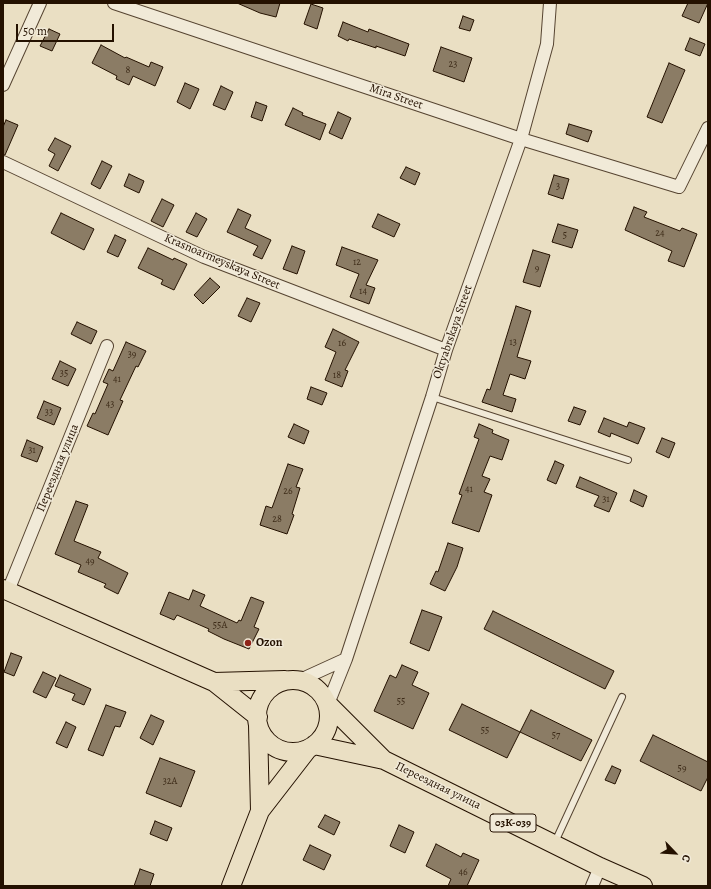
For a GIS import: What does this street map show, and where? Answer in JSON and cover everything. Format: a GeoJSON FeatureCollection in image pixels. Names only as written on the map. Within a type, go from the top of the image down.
{"type":"FeatureCollection","features":[{"type":"Feature","properties":{"kind":"main road","name":"Переездная улица"},"geometry":{"type":"LineString","coordinates":[[5,590],[214,682],[258,720]]}},
{"type":"Feature","properties":{"kind":"main road","name":"Переездная улица"},"geometry":{"type":"LineString","coordinates":[[214,682],[294,680]]}},
{"type":"Feature","properties":{"kind":"main road"},"geometry":{"type":"LineString","coordinates":[[231,886],[260,811],[311,747],[322,738],[329,722],[328,704],[322,693],[312,685],[294,680],[274,685],[263,695],[258,709],[260,811]]}},
{"type":"Feature","properties":{"kind":"main road","name":"Переездная улица"},"geometry":{"type":"LineString","coordinates":[[328,704],[384,760]]}},
{"type":"Feature","properties":{"kind":"main road"},"geometry":{"type":"LineString","coordinates":[[258,720],[265,738],[277,748],[292,752],[311,747]]}},
{"type":"Feature","properties":{"kind":"main road","name":"Переездная улица"},"geometry":{"type":"LineString","coordinates":[[311,747],[384,760],[643,886]]}},
{"type":"Feature","properties":{"kind":"street"},"geometry":{"type":"LineString","coordinates":[[3,85],[40,3]]}},
{"type":"Feature","properties":{"kind":"street","name":"Mira Street"},"geometry":{"type":"LineString","coordinates":[[114,3],[521,139],[679,187],[708,128]]}},
{"type":"Feature","properties":{"kind":"street","name":"Oktyabrskaya Street"},"geometry":{"type":"LineString","coordinates":[[328,704],[346,659],[446,350],[521,139],[547,44],[550,3]]}},
{"type":"Feature","properties":{"kind":"street","name":"Krasnoarmeyskaya Street"},"geometry":{"type":"LineString","coordinates":[[3,162],[204,257],[446,350]]}},
{"type":"Feature","properties":{"kind":"street","name":"Переездная улица"},"geometry":{"type":"LineString","coordinates":[[5,590],[107,346]]}},
{"type":"Feature","properties":{"kind":"street"},"geometry":{"type":"LineString","coordinates":[[294,680],[346,659]]}},
{"type":"Feature","properties":{"kind":"street"},"geometry":{"type":"LineString","coordinates":[[592,886],[600,866]]}},
{"type":"Feature","properties":{"kind":"lane"},"geometry":{"type":"LineString","coordinates":[[432,397],[628,460]]}},
{"type":"Feature","properties":{"kind":"lane"},"geometry":{"type":"LineString","coordinates":[[555,844],[622,697]]}},
{"type":"Feature","properties":{"kind":"building"},"geometry":{"type":"Polygon","coordinates":[[[237,3],[280,3],[276,17],[260,13],[237,3]]]}},
{"type":"Feature","properties":{"kind":"building"},"geometry":{"type":"Polygon","coordinates":[[[688,3],[708,3],[699,23],[682,16],[688,3]]]}},
{"type":"Feature","properties":{"kind":"building"},"geometry":{"type":"Polygon","coordinates":[[[311,4],[323,8],[317,29],[304,24],[311,4]]]}},
{"type":"Feature","properties":{"kind":"building"},"geometry":{"type":"Polygon","coordinates":[[[463,16],[474,20],[470,31],[459,28],[463,16]]]}},
{"type":"Feature","properties":{"kind":"building"},"geometry":{"type":"Polygon","coordinates":[[[343,22],[368,32],[369,29],[409,44],[405,56],[376,46],[376,48],[349,39],[348,41],[338,36],[343,22]]]}},
{"type":"Feature","properties":{"kind":"building"},"geometry":{"type":"Polygon","coordinates":[[[49,29],[60,34],[52,51],[40,46],[49,29]]]}},
{"type":"Feature","properties":{"kind":"building"},"geometry":{"type":"Polygon","coordinates":[[[690,38],[705,44],[700,56],[685,50],[690,38]]]}},
{"type":"Feature","properties":{"kind":"building"},"geometry":{"type":"Polygon","coordinates":[[[101,45],[125,58],[126,57],[149,67],[151,62],[163,67],[155,86],[133,76],[129,85],[116,79],[117,76],[92,63],[101,45]]]}},
{"type":"Feature","properties":{"kind":"building"},"geometry":{"type":"Polygon","coordinates":[[[441,47],[472,58],[464,82],[433,71],[441,47]]]}},
{"type":"Feature","properties":{"kind":"building"},"geometry":{"type":"Polygon","coordinates":[[[669,63],[685,70],[662,123],[647,117],[669,63]]]}},
{"type":"Feature","properties":{"kind":"building"},"geometry":{"type":"Polygon","coordinates":[[[185,83],[199,89],[190,109],[177,102],[185,83]]]}},
{"type":"Feature","properties":{"kind":"building"},"geometry":{"type":"Polygon","coordinates":[[[221,86],[233,92],[225,110],[213,105],[221,86]]]}},
{"type":"Feature","properties":{"kind":"building"},"geometry":{"type":"Polygon","coordinates":[[[256,102],[267,106],[262,121],[251,117],[256,102]]]}},
{"type":"Feature","properties":{"kind":"building"},"geometry":{"type":"Polygon","coordinates":[[[293,108],[303,113],[302,115],[326,124],[320,140],[285,125],[293,108]]]}},
{"type":"Feature","properties":{"kind":"building"},"geometry":{"type":"Polygon","coordinates":[[[338,112],[351,118],[342,139],[329,133],[338,112]]]}},
{"type":"Feature","properties":{"kind":"building"},"geometry":{"type":"Polygon","coordinates":[[[6,120],[18,125],[5,155],[3,155],[3,127],[6,120]]]}},
{"type":"Feature","properties":{"kind":"building"},"geometry":{"type":"Polygon","coordinates":[[[569,124],[592,131],[588,142],[566,134],[569,124]]]}},
{"type":"Feature","properties":{"kind":"building"},"geometry":{"type":"Polygon","coordinates":[[[55,138],[71,146],[58,171],[49,166],[55,154],[48,150],[55,138]]]}},
{"type":"Feature","properties":{"kind":"building"},"geometry":{"type":"Polygon","coordinates":[[[102,161],[112,166],[100,189],[91,184],[102,161]]]}},
{"type":"Feature","properties":{"kind":"building"},"geometry":{"type":"Polygon","coordinates":[[[406,167],[420,173],[415,185],[400,178],[406,167]]]}},
{"type":"Feature","properties":{"kind":"building"},"geometry":{"type":"Polygon","coordinates":[[[129,174],[144,181],[139,193],[124,186],[129,174]]]}},
{"type":"Feature","properties":{"kind":"building"},"geometry":{"type":"Polygon","coordinates":[[[554,175],[569,179],[563,199],[548,194],[554,175]]]}},
{"type":"Feature","properties":{"kind":"building"},"geometry":{"type":"Polygon","coordinates":[[[162,199],[174,205],[163,227],[151,221],[162,199]]]}},
{"type":"Feature","properties":{"kind":"building"},"geometry":{"type":"Polygon","coordinates":[[[634,207],[647,212],[644,217],[680,231],[682,228],[697,234],[684,267],[668,261],[672,251],[625,230],[634,207]]]}},
{"type":"Feature","properties":{"kind":"building"},"geometry":{"type":"Polygon","coordinates":[[[238,209],[251,215],[245,228],[271,240],[262,259],[253,255],[258,246],[227,232],[238,209]]]}},
{"type":"Feature","properties":{"kind":"building"},"geometry":{"type":"Polygon","coordinates":[[[61,213],[94,229],[84,250],[51,233],[61,213]]]}},
{"type":"Feature","properties":{"kind":"building"},"geometry":{"type":"Polygon","coordinates":[[[196,213],[207,219],[197,237],[186,232],[196,213]]]}},
{"type":"Feature","properties":{"kind":"building"},"geometry":{"type":"Polygon","coordinates":[[[378,214],[400,224],[394,237],[372,227],[378,214]]]}},
{"type":"Feature","properties":{"kind":"building"},"geometry":{"type":"Polygon","coordinates":[[[558,224],[578,230],[572,248],[552,242],[558,224]]]}},
{"type":"Feature","properties":{"kind":"building"},"geometry":{"type":"Polygon","coordinates":[[[115,235],[126,240],[118,257],[107,252],[115,235]]]}},
{"type":"Feature","properties":{"kind":"building"},"geometry":{"type":"Polygon","coordinates":[[[292,246],[305,251],[297,274],[283,269],[292,246]]]}},
{"type":"Feature","properties":{"kind":"building"},"geometry":{"type":"Polygon","coordinates":[[[342,247],[378,260],[366,285],[375,288],[369,304],[350,297],[359,274],[336,265],[342,247]]]}},
{"type":"Feature","properties":{"kind":"building"},"geometry":{"type":"Polygon","coordinates":[[[148,248],[173,260],[174,258],[187,264],[174,290],[161,284],[163,280],[138,268],[148,248]]]}},
{"type":"Feature","properties":{"kind":"building"},"geometry":{"type":"Polygon","coordinates":[[[533,250],[550,255],[540,287],[523,282],[533,250]]]}},
{"type":"Feature","properties":{"kind":"building"},"geometry":{"type":"Polygon","coordinates":[[[210,278],[220,287],[203,304],[194,295],[210,278]]]}},
{"type":"Feature","properties":{"kind":"building"},"geometry":{"type":"Polygon","coordinates":[[[247,298],[260,303],[251,322],[238,316],[247,298]]]}},
{"type":"Feature","properties":{"kind":"building"},"geometry":{"type":"Polygon","coordinates":[[[516,306],[531,311],[517,357],[531,361],[525,379],[510,374],[503,395],[516,399],[512,412],[482,402],[487,389],[490,390],[516,306]]]}},
{"type":"Feature","properties":{"kind":"building"},"geometry":{"type":"Polygon","coordinates":[[[77,322],[97,331],[91,344],[71,334],[77,322]]]}},
{"type":"Feature","properties":{"kind":"building"},"geometry":{"type":"Polygon","coordinates":[[[333,329],[359,342],[345,370],[348,371],[342,387],[325,380],[336,352],[325,347],[333,329]]]}},
{"type":"Feature","properties":{"kind":"building"},"geometry":{"type":"Polygon","coordinates":[[[126,342],[146,351],[138,367],[136,366],[120,400],[123,401],[108,435],[87,426],[93,413],[95,414],[108,384],[103,382],[109,369],[113,371],[126,342]]]}},
{"type":"Feature","properties":{"kind":"building"},"geometry":{"type":"Polygon","coordinates":[[[60,361],[76,369],[68,386],[52,379],[60,361]]]}},
{"type":"Feature","properties":{"kind":"building"},"geometry":{"type":"Polygon","coordinates":[[[311,387],[327,393],[322,405],[307,399],[311,387]]]}},
{"type":"Feature","properties":{"kind":"building"},"geometry":{"type":"Polygon","coordinates":[[[44,401],[61,408],[54,425],[37,418],[44,401]]]}},
{"type":"Feature","properties":{"kind":"building"},"geometry":{"type":"Polygon","coordinates":[[[574,407],[586,411],[580,425],[568,421],[574,407]]]}},
{"type":"Feature","properties":{"kind":"building"},"geometry":{"type":"Polygon","coordinates":[[[604,418],[627,427],[629,422],[645,428],[638,444],[611,433],[610,437],[598,432],[604,418]]]}},
{"type":"Feature","properties":{"kind":"building"},"geometry":{"type":"Polygon","coordinates":[[[294,424],[309,431],[304,444],[288,437],[294,424]]]}},
{"type":"Feature","properties":{"kind":"building"},"geometry":{"type":"Polygon","coordinates":[[[479,424],[493,430],[492,433],[509,440],[502,460],[490,456],[482,476],[490,479],[484,492],[492,495],[479,532],[452,523],[462,495],[459,494],[479,439],[474,437],[479,424]]]}},
{"type":"Feature","properties":{"kind":"building"},"geometry":{"type":"Polygon","coordinates":[[[662,438],[675,443],[669,458],[656,452],[662,438]]]}},
{"type":"Feature","properties":{"kind":"building"},"geometry":{"type":"Polygon","coordinates":[[[27,440],[43,447],[37,462],[21,456],[27,440]]]}},
{"type":"Feature","properties":{"kind":"building"},"geometry":{"type":"Polygon","coordinates":[[[555,461],[564,465],[556,484],[547,480],[555,461]]]}},
{"type":"Feature","properties":{"kind":"building"},"geometry":{"type":"Polygon","coordinates":[[[288,464],[303,469],[296,487],[300,488],[292,514],[294,515],[287,534],[260,525],[266,506],[272,508],[288,464]]]}},
{"type":"Feature","properties":{"kind":"building"},"geometry":{"type":"Polygon","coordinates":[[[580,477],[617,493],[609,512],[594,506],[599,496],[576,487],[580,477]]]}},
{"type":"Feature","properties":{"kind":"building"},"geometry":{"type":"Polygon","coordinates":[[[634,490],[647,496],[643,507],[630,501],[634,490]]]}},
{"type":"Feature","properties":{"kind":"building"},"geometry":{"type":"Polygon","coordinates":[[[76,501],[88,505],[74,541],[101,552],[98,558],[128,573],[118,594],[104,587],[106,584],[78,572],[81,565],[55,554],[76,501]]]}},
{"type":"Feature","properties":{"kind":"building"},"geometry":{"type":"Polygon","coordinates":[[[448,543],[463,548],[457,567],[445,591],[430,584],[436,571],[438,572],[448,543]]]}},
{"type":"Feature","properties":{"kind":"building"},"geometry":{"type":"Polygon","coordinates":[[[193,590],[205,595],[200,606],[237,623],[239,620],[241,621],[251,597],[264,602],[254,627],[259,629],[249,649],[224,639],[208,631],[209,629],[177,615],[174,620],[160,614],[169,592],[189,600],[193,590]]]}},
{"type":"Feature","properties":{"kind":"building"},"geometry":{"type":"Polygon","coordinates":[[[422,610],[442,617],[429,651],[410,643],[422,610]]]}},
{"type":"Feature","properties":{"kind":"building"},"geometry":{"type":"Polygon","coordinates":[[[493,611],[614,671],[605,689],[484,629],[493,611]]]}},
{"type":"Feature","properties":{"kind":"building"},"geometry":{"type":"Polygon","coordinates":[[[11,653],[22,657],[14,676],[4,672],[11,653]]]}},
{"type":"Feature","properties":{"kind":"building"},"geometry":{"type":"Polygon","coordinates":[[[402,665],[418,672],[412,685],[429,693],[413,729],[374,711],[390,675],[396,678],[402,665]]]}},
{"type":"Feature","properties":{"kind":"building"},"geometry":{"type":"Polygon","coordinates":[[[43,672],[56,678],[46,698],[33,692],[43,672]]]}},
{"type":"Feature","properties":{"kind":"building"},"geometry":{"type":"Polygon","coordinates":[[[60,675],[91,689],[84,705],[72,700],[75,694],[55,686],[60,675]]]}},
{"type":"Feature","properties":{"kind":"building"},"geometry":{"type":"Polygon","coordinates":[[[462,704],[520,732],[507,758],[449,730],[462,704]]]}},
{"type":"Feature","properties":{"kind":"building"},"geometry":{"type":"Polygon","coordinates":[[[106,705],[126,712],[120,727],[115,726],[103,756],[88,750],[106,705]]]}},
{"type":"Feature","properties":{"kind":"building"},"geometry":{"type":"Polygon","coordinates":[[[531,710],[592,740],[581,761],[520,732],[531,710]]]}},
{"type":"Feature","properties":{"kind":"building"},"geometry":{"type":"Polygon","coordinates":[[[151,715],[164,721],[153,745],[140,738],[151,715]]]}},
{"type":"Feature","properties":{"kind":"building"},"geometry":{"type":"Polygon","coordinates":[[[66,722],[76,727],[67,748],[56,743],[66,722]]]}},
{"type":"Feature","properties":{"kind":"building"},"geometry":{"type":"Polygon","coordinates":[[[653,735],[708,762],[708,777],[701,791],[640,761],[653,735]]]}},
{"type":"Feature","properties":{"kind":"building"},"geometry":{"type":"Polygon","coordinates":[[[160,758],[195,771],[181,807],[146,793],[160,758]]]}},
{"type":"Feature","properties":{"kind":"building"},"geometry":{"type":"Polygon","coordinates":[[[612,766],[621,770],[615,784],[605,780],[612,766]]]}},
{"type":"Feature","properties":{"kind":"building"},"geometry":{"type":"Polygon","coordinates":[[[325,815],[340,822],[334,835],[318,827],[325,815]]]}},
{"type":"Feature","properties":{"kind":"building"},"geometry":{"type":"Polygon","coordinates":[[[155,821],[172,828],[167,841],[150,834],[155,821]]]}},
{"type":"Feature","properties":{"kind":"building"},"geometry":{"type":"Polygon","coordinates":[[[399,825],[414,832],[405,853],[390,846],[399,825]]]}},
{"type":"Feature","properties":{"kind":"building"},"geometry":{"type":"Polygon","coordinates":[[[436,844],[461,857],[463,853],[479,860],[467,886],[448,886],[451,879],[426,866],[436,844]]]}},
{"type":"Feature","properties":{"kind":"building"},"geometry":{"type":"Polygon","coordinates":[[[310,845],[331,855],[324,870],[303,860],[310,845]]]}},
{"type":"Feature","properties":{"kind":"building"},"geometry":{"type":"Polygon","coordinates":[[[140,869],[154,874],[150,886],[134,886],[140,869]]]}},
{"type":"Feature","properties":{"kind":"place","name":"Ozon"},"geometry":{"type":"Point","coordinates":[248,643]}}]}
